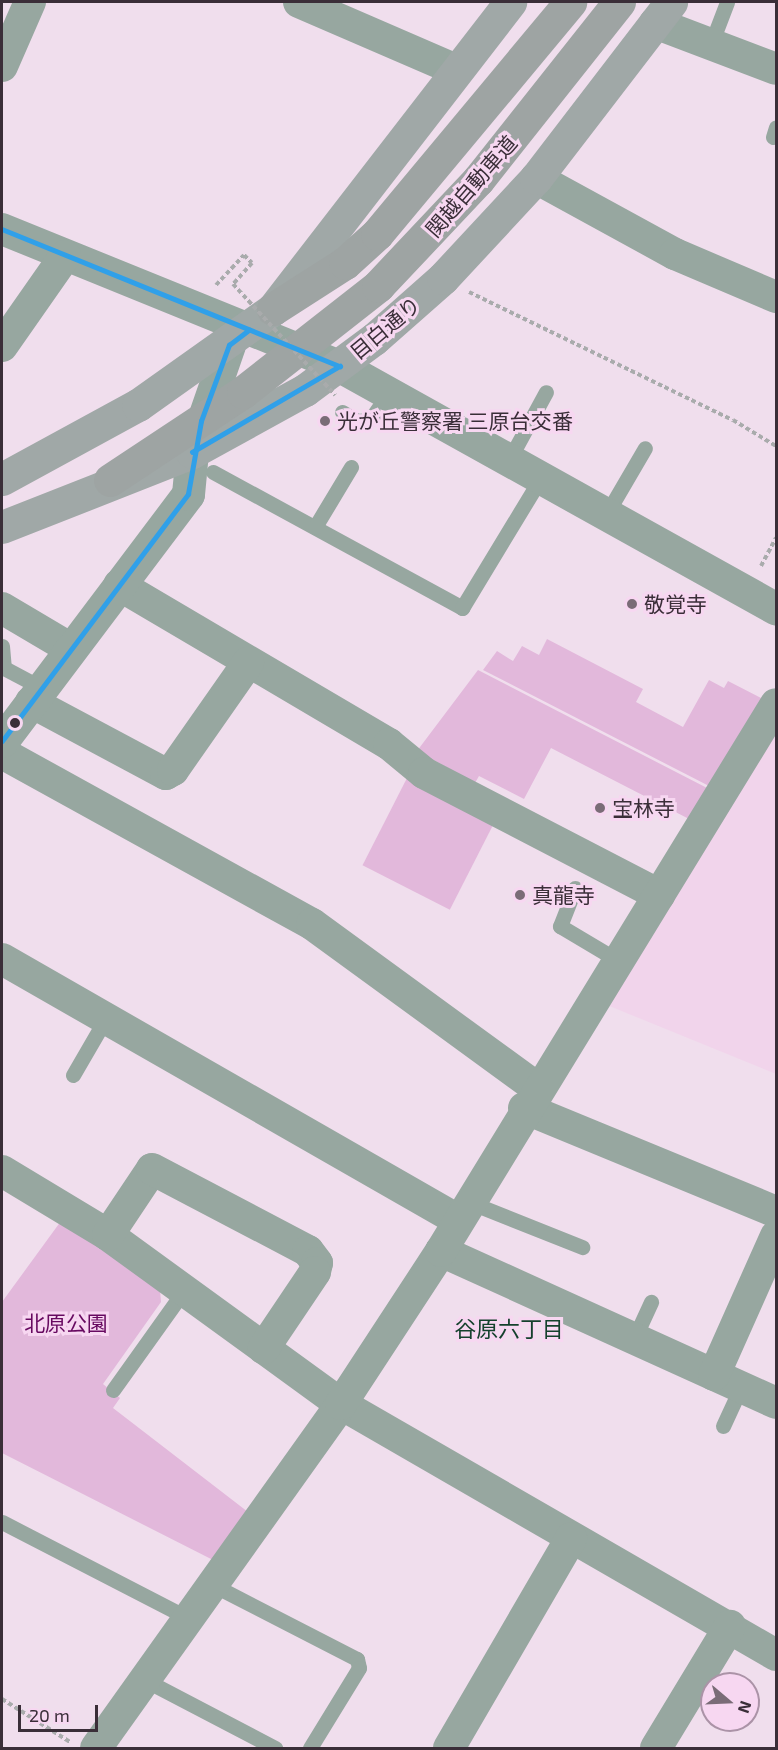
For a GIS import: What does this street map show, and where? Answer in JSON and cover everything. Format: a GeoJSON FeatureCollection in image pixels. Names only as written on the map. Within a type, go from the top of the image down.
{"type":"FeatureCollection","features":[{"type":"Feature","properties":{"kind":"highway","name":"関越自動車道"},"geometry":{"type":"LineString","coordinates":[[273,309],[345,263],[377,234],[444,160],[570,2]]}},
{"type":"Feature","properties":{"kind":"highway","name":"関越自動車道"},"geometry":{"type":"LineString","coordinates":[[110,480],[201,421],[300,350],[378,286],[444,220],[619,2]]}},
{"type":"Feature","properties":{"kind":"main road"},"geometry":{"type":"LineString","coordinates":[[2,479],[72,446],[239,337],[273,309],[510,2]]}},
{"type":"Feature","properties":{"kind":"main road","name":"目白通り"},"geometry":{"type":"LineString","coordinates":[[2,527],[110,480],[203,462],[338,380],[443,278],[536,178],[663,12]]}},
{"type":"Feature","properties":{"kind":"street"},"geometry":{"type":"LineString","coordinates":[[299,2],[456,70]]}},
{"type":"Feature","properties":{"kind":"street"},"geometry":{"type":"LineString","coordinates":[[2,66],[18,12]]}},
{"type":"Feature","properties":{"kind":"street"},"geometry":{"type":"LineString","coordinates":[[663,12],[711,44],[777,69]]}},
{"type":"Feature","properties":{"kind":"street"},"geometry":{"type":"LineString","coordinates":[[536,178],[675,254],[777,297]]}},
{"type":"Feature","properties":{"kind":"street"},"geometry":{"type":"LineString","coordinates":[[2,229],[239,337],[300,350],[338,380],[390,391],[777,609]]}},
{"type":"Feature","properties":{"kind":"street"},"geometry":{"type":"LineString","coordinates":[[2,346],[65,256]]}},
{"type":"Feature","properties":{"kind":"street"},"geometry":{"type":"LineString","coordinates":[[2,741],[188,494],[203,462],[201,421],[239,337]]}},
{"type":"Feature","properties":{"kind":"street"},"geometry":{"type":"LineString","coordinates":[[119,585],[389,744],[424,773],[659,895]]}},
{"type":"Feature","properties":{"kind":"street"},"geometry":{"type":"LineString","coordinates":[[2,608],[71,649]]}},
{"type":"Feature","properties":{"kind":"street"},"geometry":{"type":"LineString","coordinates":[[36,695],[166,774],[173,770],[248,663]]}},
{"type":"Feature","properties":{"kind":"street"},"geometry":{"type":"LineString","coordinates":[[96,1749],[340,1404],[441,1251],[531,1098],[777,704]]}},
{"type":"Feature","properties":{"kind":"street"},"geometry":{"type":"LineString","coordinates":[[2,753],[312,924],[531,1098],[777,1212]]}},
{"type":"Feature","properties":{"kind":"street"},"geometry":{"type":"LineString","coordinates":[[2,959],[106,1018],[464,1211]]}},
{"type":"Feature","properties":{"kind":"street"},"geometry":{"type":"LineString","coordinates":[[108,1235],[152,1169],[308,1251],[317,1263],[315,1272],[264,1348]]}},
{"type":"Feature","properties":{"kind":"street"},"geometry":{"type":"LineString","coordinates":[[2,1171],[65,1206],[108,1235],[340,1404],[777,1655]]}},
{"type":"Feature","properties":{"kind":"street"},"geometry":{"type":"LineString","coordinates":[[728,1381],[777,1236]]}},
{"type":"Feature","properties":{"kind":"street"},"geometry":{"type":"LineString","coordinates":[[441,1251],[777,1402]]}},
{"type":"Feature","properties":{"kind":"street"},"geometry":{"type":"LineString","coordinates":[[449,1749],[571,1538]]}},
{"type":"Feature","properties":{"kind":"street"},"geometry":{"type":"LineString","coordinates":[[657,1748],[730,1626]]}},
{"type":"Feature","properties":{"kind":"lane"},"geometry":{"type":"LineString","coordinates":[[711,44],[727,2]]}},
{"type":"Feature","properties":{"kind":"lane"},"geometry":{"type":"LineString","coordinates":[[342,412],[357,421],[370,420],[390,391]]}},
{"type":"Feature","properties":{"kind":"lane"},"geometry":{"type":"LineString","coordinates":[[510,458],[546,392]]}},
{"type":"Feature","properties":{"kind":"lane"},"geometry":{"type":"LineString","coordinates":[[607,513],[645,448]]}},
{"type":"Feature","properties":{"kind":"lane"},"geometry":{"type":"LineString","coordinates":[[203,462],[462,608],[542,476]]}},
{"type":"Feature","properties":{"kind":"lane"},"geometry":{"type":"LineString","coordinates":[[315,527],[351,466]]}},
{"type":"Feature","properties":{"kind":"lane"},"geometry":{"type":"LineString","coordinates":[[2,646],[3,668],[36,695]]}},
{"type":"Feature","properties":{"kind":"lane"},"geometry":{"type":"LineString","coordinates":[[575,888],[560,926],[617,960]]}},
{"type":"Feature","properties":{"kind":"lane"},"geometry":{"type":"LineString","coordinates":[[73,1076],[106,1018]]}},
{"type":"Feature","properties":{"kind":"lane"},"geometry":{"type":"LineString","coordinates":[[464,1211],[582,1247]]}},
{"type":"Feature","properties":{"kind":"lane"},"geometry":{"type":"LineString","coordinates":[[113,1390],[185,1289]]}},
{"type":"Feature","properties":{"kind":"lane"},"geometry":{"type":"LineString","coordinates":[[634,1339],[651,1302]]}},
{"type":"Feature","properties":{"kind":"lane"},"geometry":{"type":"LineString","coordinates":[[723,1426],[728,1381]]}},
{"type":"Feature","properties":{"kind":"lane"},"geometry":{"type":"LineString","coordinates":[[2,1522],[188,1618]]}},
{"type":"Feature","properties":{"kind":"lane"},"geometry":{"type":"LineString","coordinates":[[213,1585],[357,1659],[359,1668],[310,1749]]}},
{"type":"Feature","properties":{"kind":"lane"},"geometry":{"type":"LineString","coordinates":[[145,1680],[275,1749]]}},
{"type":"Feature","properties":{"kind":"path"},"geometry":{"type":"LineString","coordinates":[[214,287],[244,255],[252,263],[233,284],[338,380]]}},
{"type":"Feature","properties":{"kind":"path"},"geometry":{"type":"LineString","coordinates":[[463,289],[733,420],[777,446]]}},
{"type":"Feature","properties":{"kind":"path"},"geometry":{"type":"LineString","coordinates":[[2,1699],[81,1749]]}},
{"type":"Feature","properties":{"kind":"shaded area"},"geometry":{"type":"Polygon","coordinates":[[[776,723],[776,1074],[602,1003],[776,723]]]}},
{"type":"Feature","properties":{"kind":"green space"},"geometry":{"type":"Polygon","coordinates":[[[547,639],[643,689],[636,702],[683,727],[709,680],[724,688],[728,681],[765,700],[711,787],[483,670],[497,651],[513,661],[522,646],[539,655],[547,639]]]}},
{"type":"Feature","properties":{"kind":"green space"},"geometry":{"type":"Polygon","coordinates":[[[478,670],[709,789],[691,820],[551,748],[524,799],[479,776],[475,783],[417,751],[478,670]]]}},
{"type":"Feature","properties":{"kind":"green space"},"geometry":{"type":"Polygon","coordinates":[[[407,778],[494,822],[450,910],[363,865],[407,778]]]}},
{"type":"Feature","properties":{"kind":"green space","name":"北原公園"},"geometry":{"type":"Polygon","coordinates":[[[61,1221],[160,1290],[161,1302],[103,1384],[120,1398],[113,1408],[248,1512],[215,1561],[2,1453],[2,1302],[61,1221]]]}},
{"type":"Feature","properties":{"kind":"transit line"},"geometry":{"type":"LineString","coordinates":[[2,229],[340,366]]}},
{"type":"Feature","properties":{"kind":"transit line"},"geometry":{"type":"LineString","coordinates":[[2,741],[188,494],[201,421],[229,345],[249,330]]}},
{"type":"Feature","properties":{"kind":"transit line"},"geometry":{"type":"LineString","coordinates":[[192,452],[340,366]]}},
{"type":"Feature","properties":{"kind":"place","name":"光が丘警察署 三原台交番"},"geometry":{"type":"Point","coordinates":[325,421]}},
{"type":"Feature","properties":{"kind":"place","name":"敬覚寺"},"geometry":{"type":"Point","coordinates":[632,604]}},
{"type":"Feature","properties":{"kind":"place","name":"宝林寺"},"geometry":{"type":"Point","coordinates":[600,808]}},
{"type":"Feature","properties":{"kind":"place","name":"真龍寺"},"geometry":{"type":"Point","coordinates":[520,895]}},
{"type":"Feature","properties":{"kind":"district","name":"谷原六丁目"},"geometry":{"type":"Point","coordinates":[509,1329]}}]}
